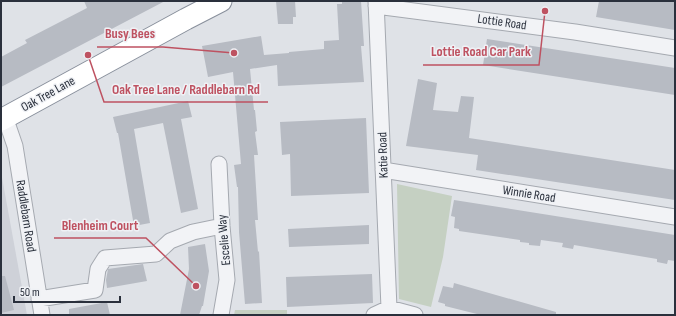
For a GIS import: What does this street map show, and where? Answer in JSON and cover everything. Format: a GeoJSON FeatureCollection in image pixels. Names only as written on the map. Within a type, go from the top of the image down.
{"type":"FeatureCollection","features":[{"type":"Feature","properties":{"kind":"highway","name":"Oak Tree Lane"},"geometry":{"type":"LineString","coordinates":[[3,119],[221,1]]}},
{"type":"Feature","properties":{"kind":"street","name":"Lottie Road"},"geometry":{"type":"LineString","coordinates":[[376,4],[575,32],[675,48]]}},
{"type":"Feature","properties":{"kind":"street","name":"Katie Road"},"geometry":{"type":"LineString","coordinates":[[376,4],[389,308]]}},
{"type":"Feature","properties":{"kind":"street","name":"Raddlebarn Road"},"geometry":{"type":"LineString","coordinates":[[3,119],[15,146],[42,315]]}},
{"type":"Feature","properties":{"kind":"street","name":"Escelie Way"},"geometry":{"type":"LineString","coordinates":[[219,164],[222,226],[227,280],[221,315]]}},
{"type":"Feature","properties":{"kind":"street","name":"Winnie Road"},"geometry":{"type":"LineString","coordinates":[[383,170],[675,217]]}},
{"type":"Feature","properties":{"kind":"street"},"geometry":{"type":"LineString","coordinates":[[39,299],[95,290],[98,268],[105,258],[156,254],[170,241],[193,232],[222,226]]}},
{"type":"Feature","properties":{"kind":"street"},"geometry":{"type":"LineString","coordinates":[[374,315],[389,308],[415,315]]}},
{"type":"Feature","properties":{"kind":"shaded area"},"geometry":{"type":"Polygon","coordinates":[[[1,172],[27,315],[1,315],[1,172]]]}},
{"type":"Feature","properties":{"kind":"green space"},"geometry":{"type":"Polygon","coordinates":[[[397,184],[452,196],[443,257],[431,307],[399,299],[397,184]]]}},
{"type":"Feature","properties":{"kind":"green space"},"geometry":{"type":"Polygon","coordinates":[[[235,310],[287,310],[287,315],[234,315],[235,310]]]}},
{"type":"Feature","properties":{"kind":"building"},"geometry":{"type":"Polygon","coordinates":[[[84,1],[165,1],[1,87],[1,57],[27,43],[25,40],[87,8],[84,1]]]}},
{"type":"Feature","properties":{"kind":"building"},"geometry":{"type":"Polygon","coordinates":[[[276,1],[295,1],[296,17],[293,17],[293,24],[278,24],[276,1]]]}},
{"type":"Feature","properties":{"kind":"building"},"geometry":{"type":"Polygon","coordinates":[[[342,1],[361,1],[364,46],[361,46],[364,82],[278,86],[277,65],[250,69],[257,131],[255,132],[258,155],[254,155],[258,220],[255,220],[258,252],[259,251],[262,303],[245,304],[239,232],[238,187],[234,165],[241,164],[233,72],[208,77],[202,46],[261,36],[264,55],[324,49],[324,41],[339,40],[337,4],[342,4],[342,1]]]}},
{"type":"Feature","properties":{"kind":"building"},"geometry":{"type":"Polygon","coordinates":[[[599,1],[675,1],[675,30],[596,17],[599,1]]]}},
{"type":"Feature","properties":{"kind":"building"},"geometry":{"type":"Polygon","coordinates":[[[487,39],[675,68],[675,95],[483,65],[487,39]]]}},
{"type":"Feature","properties":{"kind":"building"},"geometry":{"type":"Polygon","coordinates":[[[418,79],[437,83],[433,110],[458,112],[461,96],[474,97],[469,138],[675,170],[675,200],[476,170],[478,155],[406,146],[418,79]]]}},
{"type":"Feature","properties":{"kind":"building"},"geometry":{"type":"Polygon","coordinates":[[[188,101],[192,117],[181,119],[198,209],[181,213],[163,123],[134,129],[150,223],[134,226],[118,133],[113,117],[188,101]]]}},
{"type":"Feature","properties":{"kind":"building"},"geometry":{"type":"Polygon","coordinates":[[[366,118],[369,193],[291,196],[290,154],[282,155],[280,122],[366,118]]]}},
{"type":"Feature","properties":{"kind":"building"},"geometry":{"type":"Polygon","coordinates":[[[454,200],[675,235],[675,261],[668,260],[667,264],[657,262],[657,259],[574,245],[573,249],[562,247],[563,243],[541,240],[540,246],[529,245],[529,243],[520,242],[520,240],[459,231],[459,229],[454,228],[455,217],[451,216],[454,200]]]}},
{"type":"Feature","properties":{"kind":"building"},"geometry":{"type":"Polygon","coordinates":[[[369,225],[369,244],[289,247],[288,229],[369,225]]]}},
{"type":"Feature","properties":{"kind":"building"},"geometry":{"type":"Polygon","coordinates":[[[205,244],[209,271],[203,306],[199,315],[180,315],[189,269],[188,247],[205,244]]]}},
{"type":"Feature","properties":{"kind":"building"},"geometry":{"type":"Polygon","coordinates":[[[143,264],[147,281],[107,288],[106,280],[108,269],[143,264]]]}},
{"type":"Feature","properties":{"kind":"building"},"geometry":{"type":"Polygon","coordinates":[[[372,274],[373,303],[287,307],[286,277],[372,274]]]}},
{"type":"Feature","properties":{"kind":"building"},"geometry":{"type":"Polygon","coordinates":[[[1,276],[5,276],[14,310],[1,313],[1,276]]]}},
{"type":"Feature","properties":{"kind":"building"},"geometry":{"type":"Polygon","coordinates":[[[454,283],[556,312],[556,315],[481,315],[445,306],[445,304],[438,302],[443,286],[453,288],[454,283]]]}},
{"type":"Feature","properties":{"kind":"building"},"geometry":{"type":"Polygon","coordinates":[[[107,302],[110,315],[69,315],[69,309],[107,302]]]}},
{"type":"Feature","properties":{"kind":"place","name":"Lottie Road Car Park"},"geometry":{"type":"Point","coordinates":[545,11]}},
{"type":"Feature","properties":{"kind":"place","name":"Busy Bees"},"geometry":{"type":"Point","coordinates":[234,53]}},
{"type":"Feature","properties":{"kind":"place","name":"Oak Tree Lane / Raddlebarn Rd"},"geometry":{"type":"Point","coordinates":[88,55]}},
{"type":"Feature","properties":{"kind":"place","name":"Blenheim Court"},"geometry":{"type":"Point","coordinates":[196,286]}}]}
